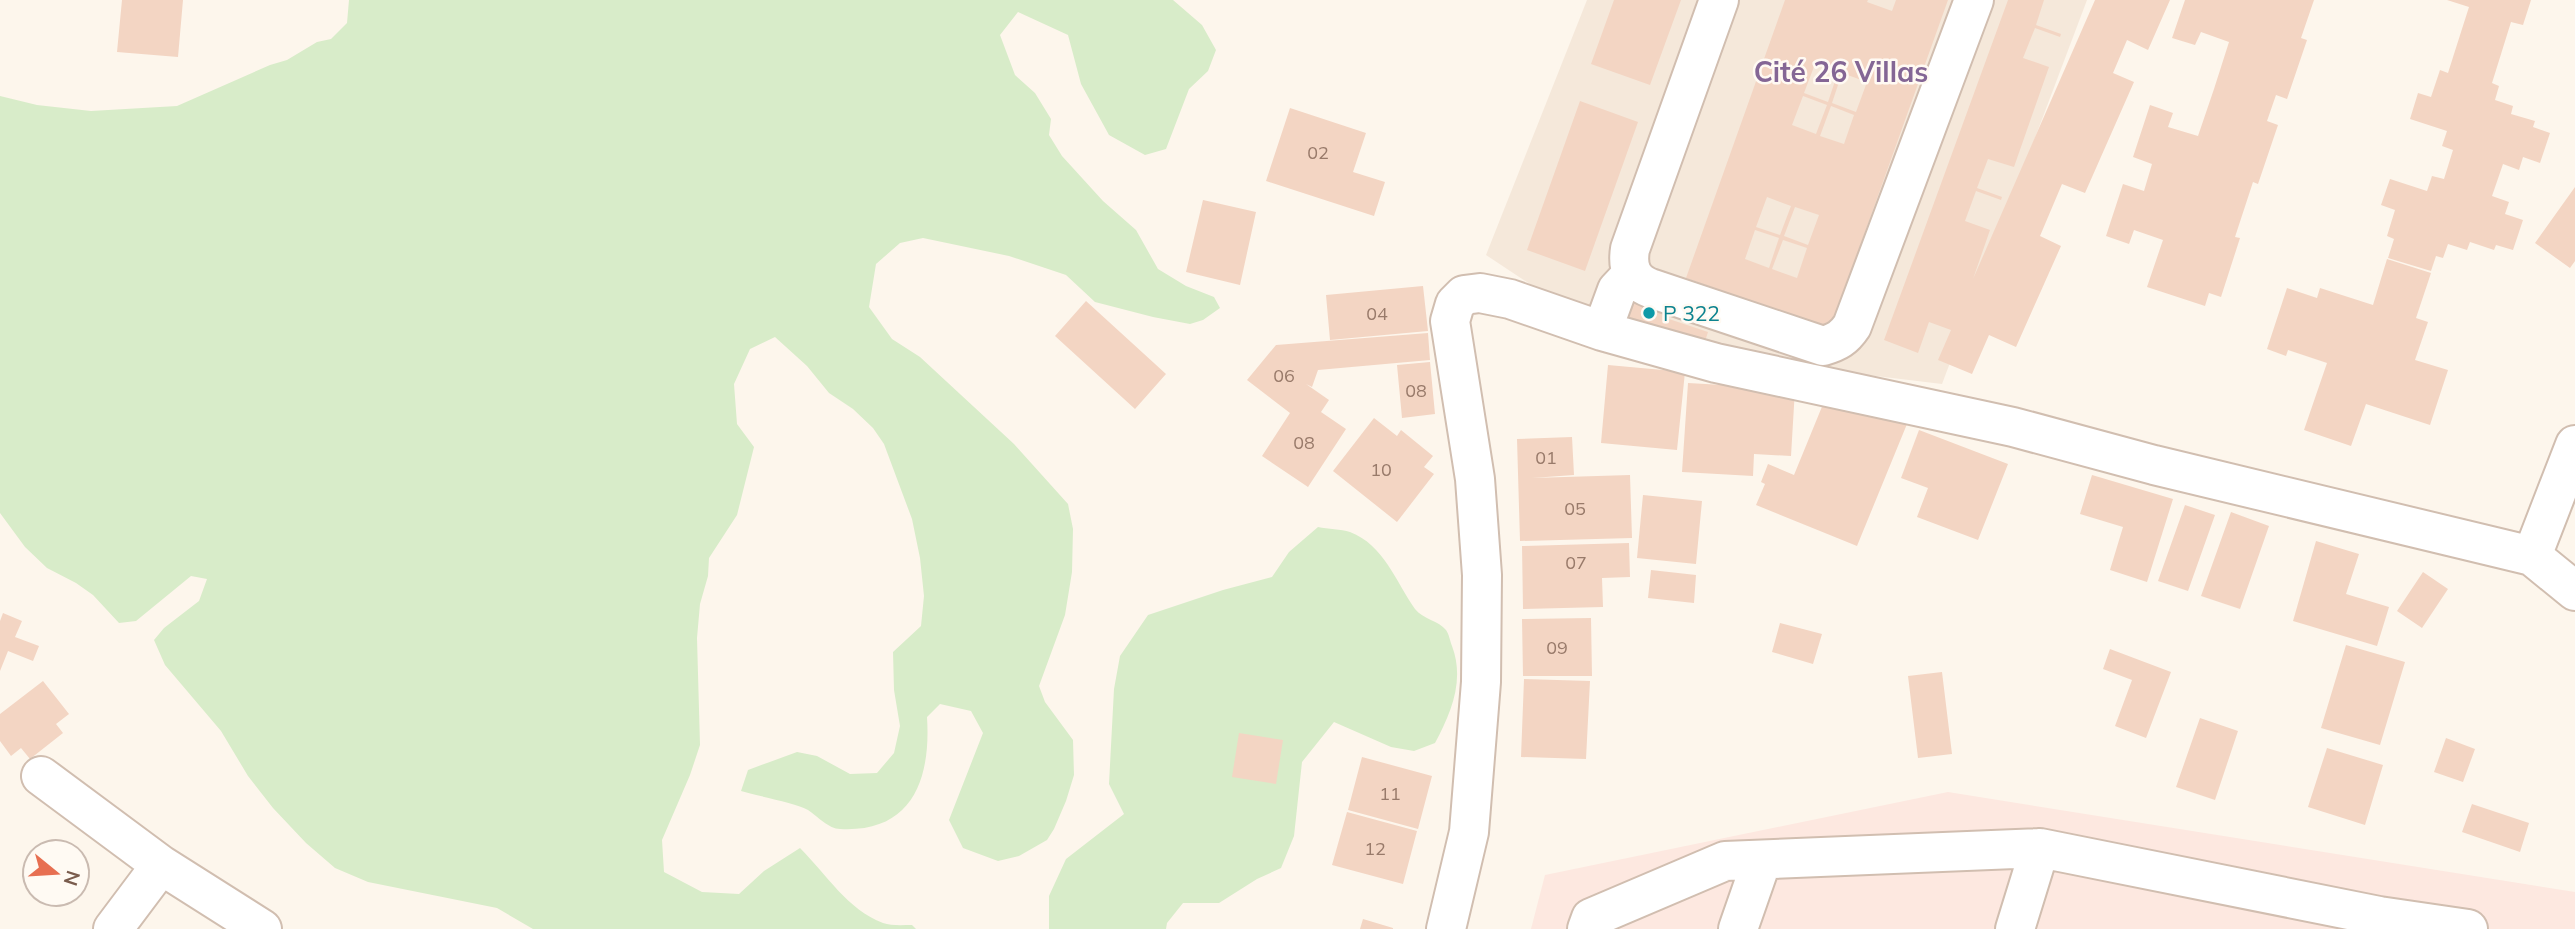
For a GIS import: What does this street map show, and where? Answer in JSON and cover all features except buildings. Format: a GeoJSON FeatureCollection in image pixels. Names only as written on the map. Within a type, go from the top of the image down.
{"type":"FeatureCollection","features":[{"type":"Feature","properties":{"kind":"street"},"geometry":{"type":"LineString","coordinates":[[1719,0],[1630,249],[1629,265],[1636,280],[1650,288],[1823,345],[1835,343],[1845,336],[1852,326],[1974,0]]}},
{"type":"Feature","properties":{"kind":"street"},"geometry":{"type":"LineString","coordinates":[[1602,331],[1617,290],[1632,274]]}},
{"type":"Feature","properties":{"kind":"street"},"geometry":{"type":"LineString","coordinates":[[1446,929],[1469,832],[1482,669],[1482,575],[1475,478],[1450,321],[1455,304],[1464,295],[1480,293],[1510,299],[1602,331],[1716,363],[2013,427],[2154,465],[2532,556],[2575,591]]}},
{"type":"Feature","properties":{"kind":"street"},"geometry":{"type":"LineString","coordinates":[[2532,556],[2575,445]]}},
{"type":"Feature","properties":{"kind":"street"},"geometry":{"type":"LineString","coordinates":[[41,776],[161,865],[262,929]]}},
{"type":"Feature","properties":{"kind":"street"},"geometry":{"type":"LineString","coordinates":[[2015,929],[2040,848]]}},
{"type":"Feature","properties":{"kind":"street"},"geometry":{"type":"LineString","coordinates":[[1587,929],[1591,918],[1725,861],[2040,848],[2377,923],[2468,929]]}},
{"type":"Feature","properties":{"kind":"street"},"geometry":{"type":"LineString","coordinates":[[1738,929],[1762,860]]}},
{"type":"Feature","properties":{"kind":"street"},"geometry":{"type":"LineString","coordinates":[[114,929],[161,865]]}},
{"type":"Feature","properties":{"kind":"shaded area"},"geometry":{"type":"Polygon","coordinates":[[[1587,0],[2087,0],[1942,384],[1826,370],[1667,334],[1590,311],[1533,286],[1486,255],[1587,0]]]}},
{"type":"Feature","properties":{"kind":"shaded area"},"geometry":{"type":"Polygon","coordinates":[[[1948,792],[2575,892],[2575,929],[1531,929],[1545,875],[1948,792]]]}},
{"type":"Feature","properties":{"kind":"green space"},"geometry":{"type":"Polygon","coordinates":[[[349,0],[1173,0],[1202,25],[1216,50],[1208,71],[1189,89],[1166,149],[1145,155],[1109,135],[1081,84],[1068,35],[1018,12],[1000,35],[1015,75],[1035,93],[1051,119],[1049,135],[1062,156],[1103,201],[1136,230],[1158,269],[1186,286],[1214,297],[1220,308],[1203,320],[1190,324],[1153,317],[1095,302],[1066,275],[1009,256],[923,238],[900,243],[876,264],[869,307],[892,339],[920,357],[1014,444],[1068,504],[1073,529],[1072,572],[1065,615],[1039,686],[1045,702],[1073,740],[1074,775],[1066,801],[1047,840],[1019,856],[998,861],[963,848],[949,820],[983,733],[971,711],[940,704],[927,717],[925,761],[920,780],[901,811],[885,822],[865,828],[840,829],[827,825],[802,807],[741,791],[748,770],[797,752],[817,756],[850,774],[877,773],[894,753],[900,726],[894,690],[893,652],[921,626],[924,596],[912,519],[884,444],[873,428],[853,409],[829,393],[807,366],[775,337],[750,349],[734,384],[737,424],[754,447],[737,515],[709,558],[697,638],[700,745],[662,840],[664,872],[702,892],[739,894],[764,871],[800,848],[848,900],[870,917],[893,925],[912,925],[916,929],[533,929],[497,908],[368,882],[335,868],[306,843],[273,808],[248,776],[221,731],[165,665],[154,640],[164,628],[199,601],[207,579],[191,576],[136,621],[119,623],[93,595],[47,568],[25,547],[0,513],[0,96],[37,105],[91,111],[177,106],[287,60],[317,42],[331,39],[347,23],[349,0]]]}},
{"type":"Feature","properties":{"kind":"green space"},"geometry":{"type":"Polygon","coordinates":[[[1318,527],[1350,532],[1372,546],[1388,565],[1415,609],[1447,632],[1456,659],[1457,684],[1451,708],[1435,743],[1414,751],[1391,747],[1334,722],[1302,762],[1294,836],[1281,868],[1257,879],[1219,903],[1183,903],[1167,923],[1166,929],[1049,929],[1049,896],[1066,859],[1124,814],[1109,784],[1114,689],[1120,656],[1148,615],[1272,577],[1289,552],[1318,527]]]}},
{"type":"Feature","properties":{"kind":"place","name":"P 322"},"geometry":{"type":"Point","coordinates":[1649,313]}},
{"type":"Feature","properties":{"kind":"district","name":"Cité 26 Villas"},"geometry":{"type":"Point","coordinates":[1841,71]}}]}
